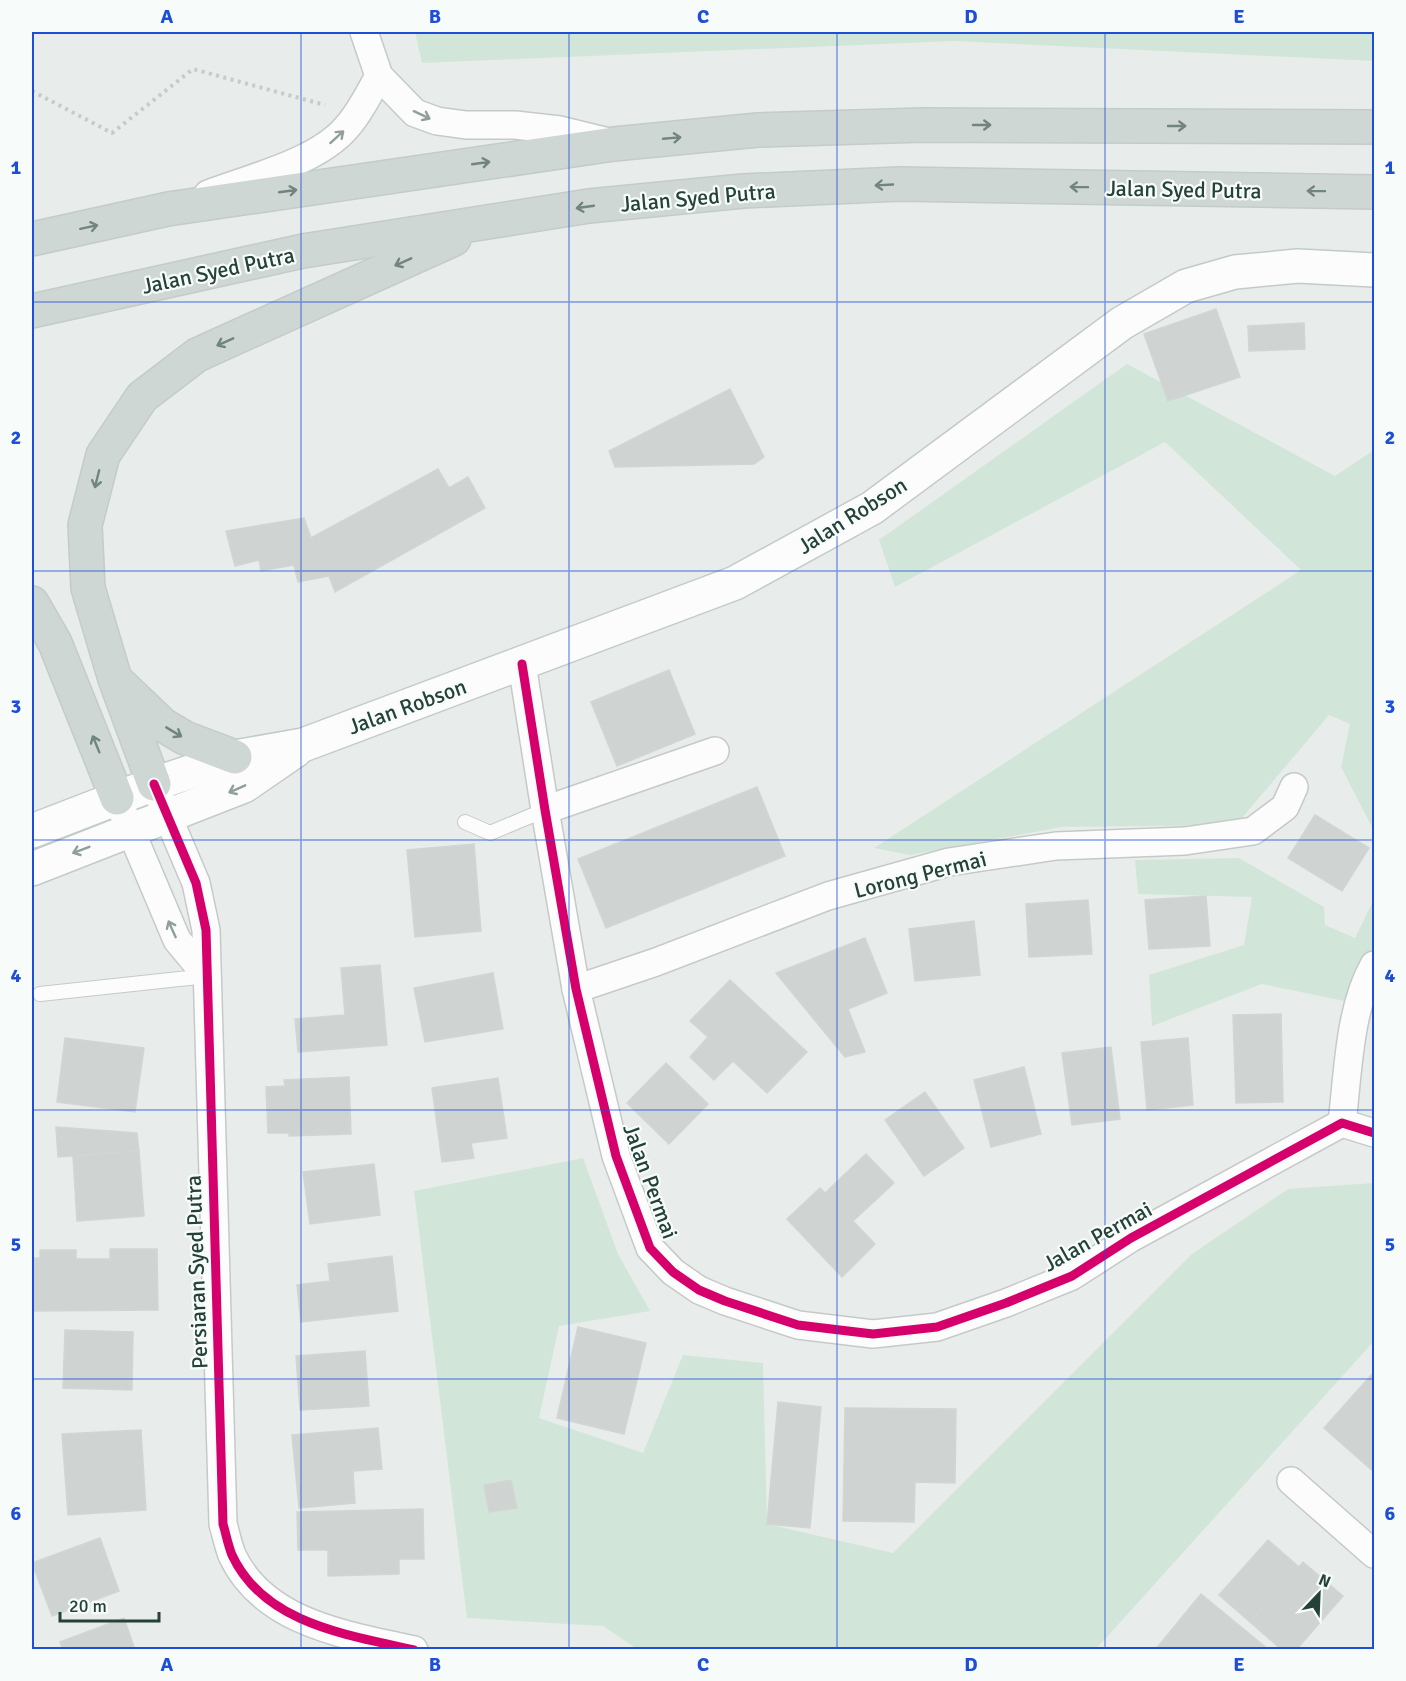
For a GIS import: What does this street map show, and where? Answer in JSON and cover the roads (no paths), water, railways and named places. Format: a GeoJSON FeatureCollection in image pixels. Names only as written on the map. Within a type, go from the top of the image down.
{"type":"FeatureCollection","features":[{"type":"Feature","properties":{"kind":"main road"},"geometry":{"type":"LineString","coordinates":[[32,239],[168,209],[614,144],[758,130],[923,125],[1374,127]]}},
{"type":"Feature","properties":{"kind":"main road","name":"Jalan Syed Putra"},"geometry":{"type":"LineString","coordinates":[[32,311],[303,251],[590,206],[732,192],[899,184],[1374,192]]}},
{"type":"Feature","properties":{"kind":"main road"},"geometry":{"type":"LineString","coordinates":[[154,784],[115,679],[88,588],[85,525],[103,455],[142,397],[197,354],[494,220]]}},
{"type":"Feature","properties":{"kind":"main road","name":"Jalan Robson"},"geometry":{"type":"LineString","coordinates":[[32,831],[154,784],[235,758],[303,745],[735,583],[862,514],[1122,323],[1186,286],[1235,272],[1298,266],[1374,270]]}},
{"type":"Feature","properties":{"kind":"main road"},"geometry":{"type":"LineString","coordinates":[[32,603],[55,643],[117,798]]}},
{"type":"Feature","properties":{"kind":"main road"},"geometry":{"type":"LineString","coordinates":[[115,679],[163,725],[185,738],[235,758]]}},
{"type":"Feature","properties":{"kind":"main road","name":"Jalan Robson"},"geometry":{"type":"LineString","coordinates":[[32,869],[168,818],[244,786],[303,745]]}},
{"type":"Feature","properties":{"kind":"street"},"geometry":{"type":"LineString","coordinates":[[365,37],[379,76],[415,113],[437,121],[466,125],[515,125],[560,130],[614,144]]}},
{"type":"Feature","properties":{"kind":"street"},"geometry":{"type":"LineString","coordinates":[[168,209],[294,162],[326,147],[347,128],[379,76]]}},
{"type":"Feature","properties":{"kind":"street","name":"Jalan Permai"},"geometry":{"type":"LineString","coordinates":[[522,664],[576,989],[616,1156],[650,1248],[673,1272],[699,1290],[798,1325],[873,1334],[937,1327],[1006,1303],[1072,1276],[1131,1238],[1342,1124]]}},
{"type":"Feature","properties":{"kind":"street"},"geometry":{"type":"LineString","coordinates":[[545,810],[715,751]]}},
{"type":"Feature","properties":{"kind":"street","name":"Persiaran Syed Putra"},"geometry":{"type":"LineString","coordinates":[[154,784],[196,883],[206,930],[223,1524],[232,1555],[248,1578],[270,1601],[296,1616],[338,1633],[414,1650]]}},
{"type":"Feature","properties":{"kind":"street","name":"Lorong Permai"},"geometry":{"type":"LineString","coordinates":[[576,989],[656,962],[828,896],[949,862],[1056,846],[1185,841],[1253,831],[1285,807],[1294,787]]}},
{"type":"Feature","properties":{"kind":"street"},"geometry":{"type":"LineString","coordinates":[[117,798],[177,940],[207,975]]}},
{"type":"Feature","properties":{"kind":"street"},"geometry":{"type":"LineString","coordinates":[[1374,964],[1367,977],[1351,1039],[1342,1124],[1374,1133]]}},
{"type":"Feature","properties":{"kind":"street"},"geometry":{"type":"LineString","coordinates":[[1291,1481],[1374,1554]]}},
{"type":"Feature","properties":{"kind":"lane"},"geometry":{"type":"LineString","coordinates":[[465,822],[490,833],[545,810]]}},
{"type":"Feature","properties":{"kind":"lane"},"geometry":{"type":"LineString","coordinates":[[40,994],[207,975]]}}]}
